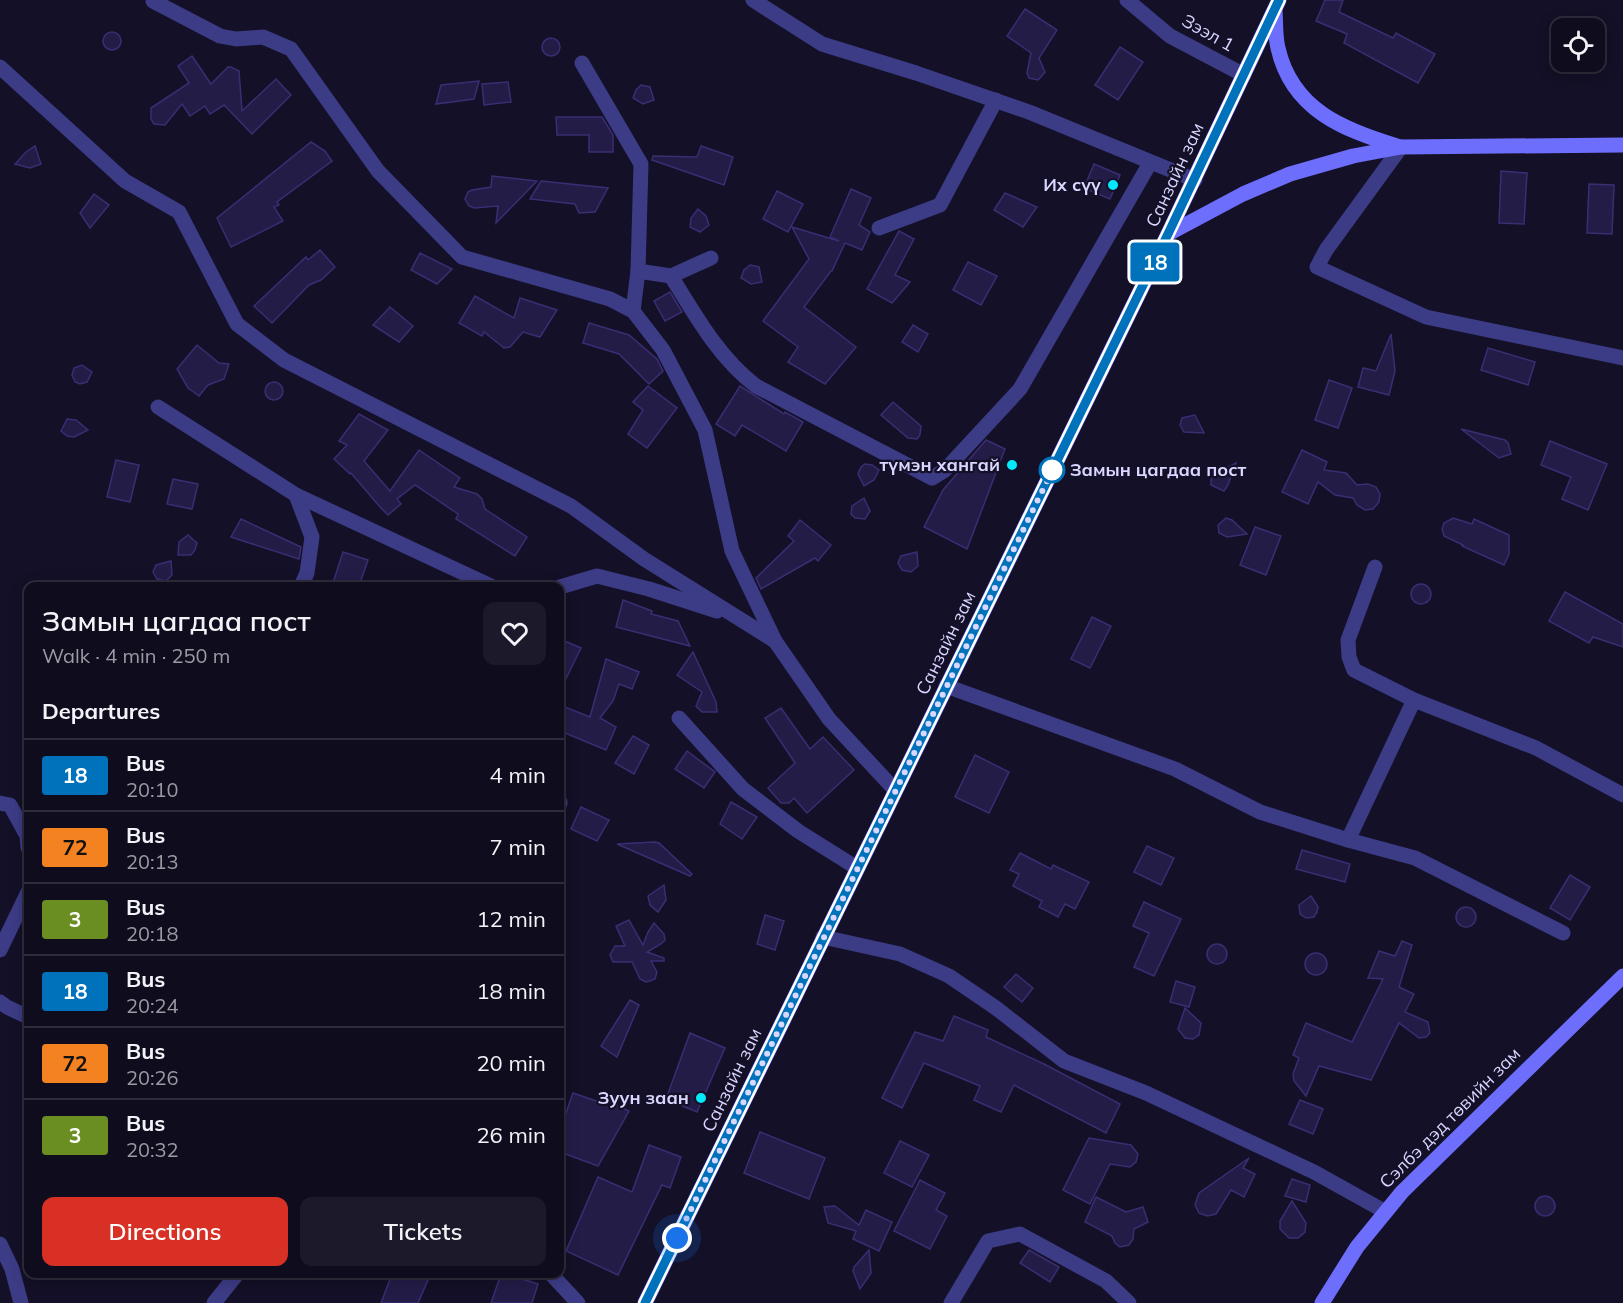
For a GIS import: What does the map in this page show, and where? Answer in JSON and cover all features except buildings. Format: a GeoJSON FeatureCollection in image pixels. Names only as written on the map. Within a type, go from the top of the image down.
{"type":"FeatureCollection","features":[{"type":"Feature","properties":{"kind":"main road","name":"Санзайн зам"},"geometry":{"type":"LineString","coordinates":[[645,1303],[1195,180],[1277,4]]}},
{"type":"Feature","properties":{"kind":"main road"},"geometry":{"type":"LineString","coordinates":[[1277,4],[1278,48],[1289,77],[1307,102],[1330,120],[1350,130],[1401,147]]}},
{"type":"Feature","properties":{"kind":"main road"},"geometry":{"type":"LineString","coordinates":[[1168,234],[1243,195],[1290,174],[1353,156],[1401,147],[1623,145]]}},
{"type":"Feature","properties":{"kind":"main road","name":"Сэлбэ дэд төвийн зам"},"geometry":{"type":"LineString","coordinates":[[1323,1303],[1357,1247],[1384,1211],[1623,976]]}},
{"type":"Feature","properties":{"kind":"street"},"geometry":{"type":"LineString","coordinates":[[753,0],[822,44],[916,72],[1029,112],[1195,180]]}},
{"type":"Feature","properties":{"kind":"street","name":"Зээл 1"},"geometry":{"type":"LineString","coordinates":[[1127,0],[1170,36],[1244,75]]}},
{"type":"Feature","properties":{"kind":"street"},"geometry":{"type":"LineString","coordinates":[[153,1],[220,36],[236,39],[263,37],[291,49],[378,171],[462,257],[610,299],[633,311],[663,350],[705,430],[732,551],[775,641],[829,719],[895,790]]}},
{"type":"Feature","properties":{"kind":"street"},"geometry":{"type":"LineString","coordinates":[[582,63],[641,164],[638,271],[633,311]]}},
{"type":"Feature","properties":{"kind":"street"},"geometry":{"type":"LineString","coordinates":[[0,66],[125,181],[179,212],[237,324],[284,360],[571,506],[644,559],[775,641]]}},
{"type":"Feature","properties":{"kind":"street"},"geometry":{"type":"LineString","coordinates":[[879,228],[940,205],[996,100]]}},
{"type":"Feature","properties":{"kind":"street"},"geometry":{"type":"LineString","coordinates":[[1401,147],[1326,250],[1317,267],[1426,317],[1623,358]]}},
{"type":"Feature","properties":{"kind":"street"},"geometry":{"type":"LineString","coordinates":[[671,276],[703,326],[739,373],[756,386],[932,478],[945,470],[1020,389],[1150,163]]}},
{"type":"Feature","properties":{"kind":"street"},"geometry":{"type":"LineString","coordinates":[[638,271],[671,276],[711,258]]}},
{"type":"Feature","properties":{"kind":"street"},"geometry":{"type":"LineString","coordinates":[[158,407],[296,495],[475,582]]}},
{"type":"Feature","properties":{"kind":"street"},"geometry":{"type":"LineString","coordinates":[[296,495],[312,537],[307,573],[303,582]]}},
{"type":"Feature","properties":{"kind":"street"},"geometry":{"type":"LineString","coordinates":[[1375,567],[1348,640],[1349,657],[1354,670],[1413,700],[1536,748],[1623,795]]}},
{"type":"Feature","properties":{"kind":"street"},"geometry":{"type":"LineString","coordinates":[[564,586],[597,576],[649,588],[737,618],[775,641]]}},
{"type":"Feature","properties":{"kind":"street"},"geometry":{"type":"LineString","coordinates":[[946,686],[1175,769],[1260,812],[1348,840],[1416,858],[1563,933]]}},
{"type":"Feature","properties":{"kind":"street"},"geometry":{"type":"LineString","coordinates":[[1348,840],[1413,700]]}},
{"type":"Feature","properties":{"kind":"street"},"geometry":{"type":"LineString","coordinates":[[679,718],[743,789],[798,831],[857,868]]}},
{"type":"Feature","properties":{"kind":"street"},"geometry":{"type":"LineString","coordinates":[[0,803],[10,805],[24,831]]}},
{"type":"Feature","properties":{"kind":"street"},"geometry":{"type":"LineString","coordinates":[[0,950],[24,900]]}},
{"type":"Feature","properties":{"kind":"street"},"geometry":{"type":"LineString","coordinates":[[823,937],[900,954],[950,976],[996,1008],[1064,1061],[1146,1093],[1314,1172],[1384,1211]]}},
{"type":"Feature","properties":{"kind":"street"},"geometry":{"type":"LineString","coordinates":[[0,1002],[24,1015]]}},
{"type":"Feature","properties":{"kind":"street"},"geometry":{"type":"LineString","coordinates":[[951,1303],[987,1241],[1020,1234],[1106,1281],[1128,1303]]}},
{"type":"Feature","properties":{"kind":"street"},"geometry":{"type":"LineString","coordinates":[[0,1244],[12,1269],[21,1303]]}},
{"type":"Feature","properties":{"kind":"street"},"geometry":{"type":"LineString","coordinates":[[214,1303],[234,1278]]}},
{"type":"Feature","properties":{"kind":"street"},"geometry":{"type":"LineString","coordinates":[[555,1278],[578,1303]]}},
{"type":"Feature","properties":{"kind":"bus line","name":"18"},"geometry":{"type":"LineString","coordinates":[[645,1303],[1168,234],[1279,0]]}},
{"type":"Feature","properties":{"kind":"place","name":"Их сүү"},"geometry":{"type":"Point","coordinates":[1113,185]}},
{"type":"Feature","properties":{"kind":"place","name":"түмэн хангай"},"geometry":{"type":"Point","coordinates":[1012,465]}},
{"type":"Feature","properties":{"kind":"place","name":"Замын цагдаа пост"},"geometry":{"type":"Point","coordinates":[1052,470]}},
{"type":"Feature","properties":{"kind":"place","name":"Зуун заан"},"geometry":{"type":"Point","coordinates":[701,1098]}},
{"type":"Feature","properties":{"kind":"route"},"geometry":{"type":"LineString","coordinates":[[677,1238],[1052,470]]}}]}
